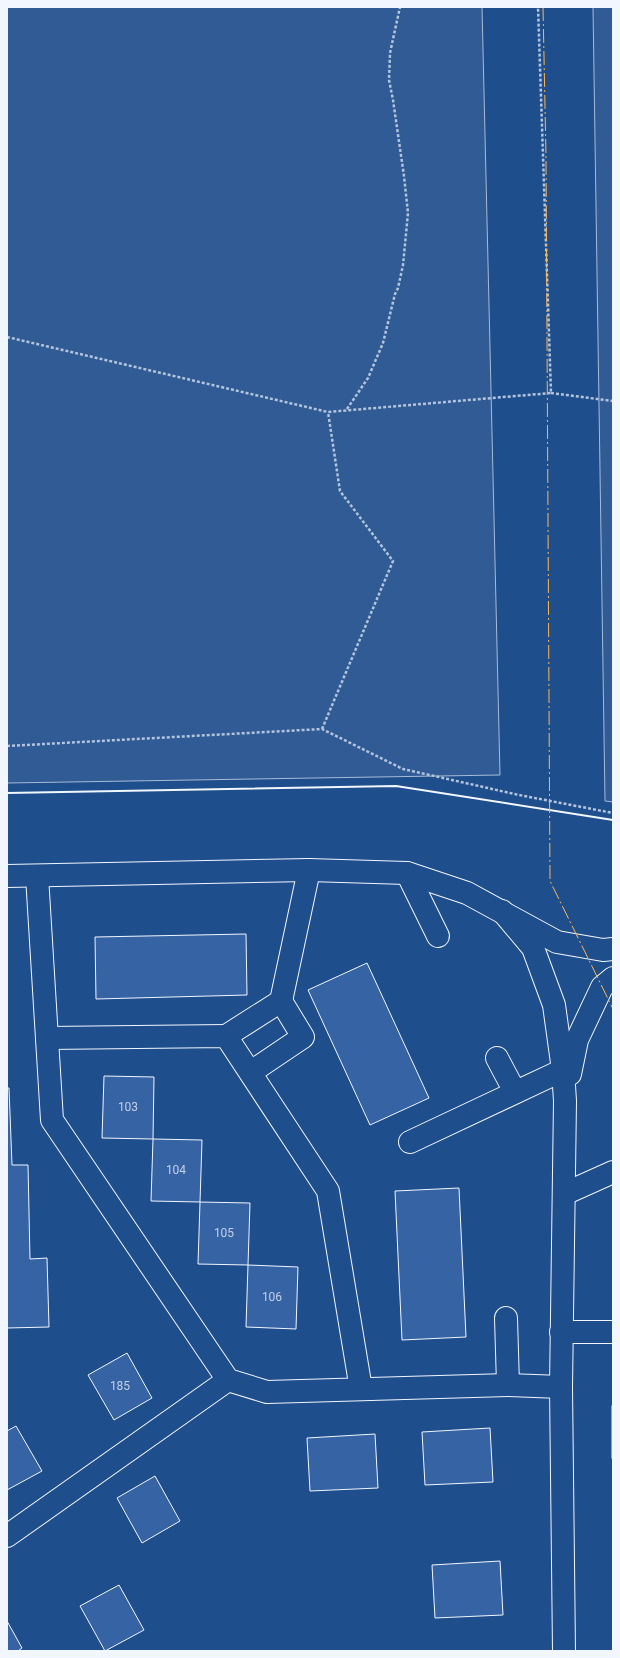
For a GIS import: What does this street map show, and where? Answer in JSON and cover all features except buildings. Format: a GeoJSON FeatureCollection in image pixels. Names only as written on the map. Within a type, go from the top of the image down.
{"type":"FeatureCollection","features":[{"type":"Feature","properties":{"kind":"lane"},"geometry":{"type":"LineString","coordinates":[[251,1072],[303,1037],[281,1001],[309,870]]}},
{"type":"Feature","properties":{"kind":"lane"},"geometry":{"type":"LineString","coordinates":[[7,876],[309,870],[407,872],[467,893],[557,942],[603,950],[613,949]]}},
{"type":"Feature","properties":{"kind":"lane"},"geometry":{"type":"LineString","coordinates":[[407,872],[438,936]]}},
{"type":"Feature","properties":{"kind":"lane"},"geometry":{"type":"LineString","coordinates":[[37,876],[52,1120],[228,1380],[267,1392],[508,1385],[561,1387]]}},
{"type":"Feature","properties":{"kind":"lane"},"geometry":{"type":"LineString","coordinates":[[502,911],[533,948],[554,1005],[563,1070],[565,1101],[561,1387],[564,1651]]}},
{"type":"Feature","properties":{"kind":"lane"},"geometry":{"type":"LineString","coordinates":[[565,1101],[576,1040],[602,987],[613,978]]}},
{"type":"Feature","properties":{"kind":"lane"},"geometry":{"type":"LineString","coordinates":[[47,1038],[226,1036],[281,1001]]}},
{"type":"Feature","properties":{"kind":"lane"},"geometry":{"type":"LineString","coordinates":[[226,1036],[328,1191],[361,1389]]}},
{"type":"Feature","properties":{"kind":"lane"},"geometry":{"type":"LineString","coordinates":[[498,1058],[515,1092]]}},
{"type":"Feature","properties":{"kind":"lane"},"geometry":{"type":"LineString","coordinates":[[410,1142],[563,1070]]}},
{"type":"Feature","properties":{"kind":"lane"},"geometry":{"type":"LineString","coordinates":[[564,1194],[613,1172]]}},
{"type":"Feature","properties":{"kind":"lane"},"geometry":{"type":"LineString","coordinates":[[506,1318],[508,1385]]}},
{"type":"Feature","properties":{"kind":"lane"},"geometry":{"type":"LineString","coordinates":[[561,1332],[613,1332]]}},
{"type":"Feature","properties":{"kind":"lane"},"geometry":{"type":"LineString","coordinates":[[7,1536],[228,1380]]}},
{"type":"Feature","properties":{"kind":"path"},"geometry":{"type":"LineString","coordinates":[[347,410],[368,378],[383,343],[403,265],[408,213],[403,169],[389,80],[390,53],[400,7]]}},
{"type":"Feature","properties":{"kind":"path"},"geometry":{"type":"LineString","coordinates":[[538,7],[551,393]]}},
{"type":"Feature","properties":{"kind":"path"},"geometry":{"type":"LineString","coordinates":[[7,337],[328,412],[551,393],[613,401]]}},
{"type":"Feature","properties":{"kind":"path"},"geometry":{"type":"LineString","coordinates":[[322,729],[392,561],[340,491],[328,412]]}},
{"type":"Feature","properties":{"kind":"path"},"geometry":{"type":"LineString","coordinates":[[7,746],[322,729],[403,769],[519,795],[613,813]]}},
{"type":"Feature","properties":{"kind":"shaded area"},"geometry":{"type":"Polygon","coordinates":[[[7,7],[482,7],[500,775],[7,783],[7,7]]]}},
{"type":"Feature","properties":{"kind":"shaded area"},"geometry":{"type":"Polygon","coordinates":[[[593,7],[613,7],[613,802],[605,801],[593,7]]]}},
{"type":"Feature","properties":{"kind":"wall"},"geometry":{"type":"LineString","coordinates":[[7,793],[396,786],[613,820]]}},
{"type":"Feature","properties":{"kind":"power"},"geometry":{"type":"LineString","coordinates":[[543,7],[546,156],[550,881],[613,1009]]}}]}
